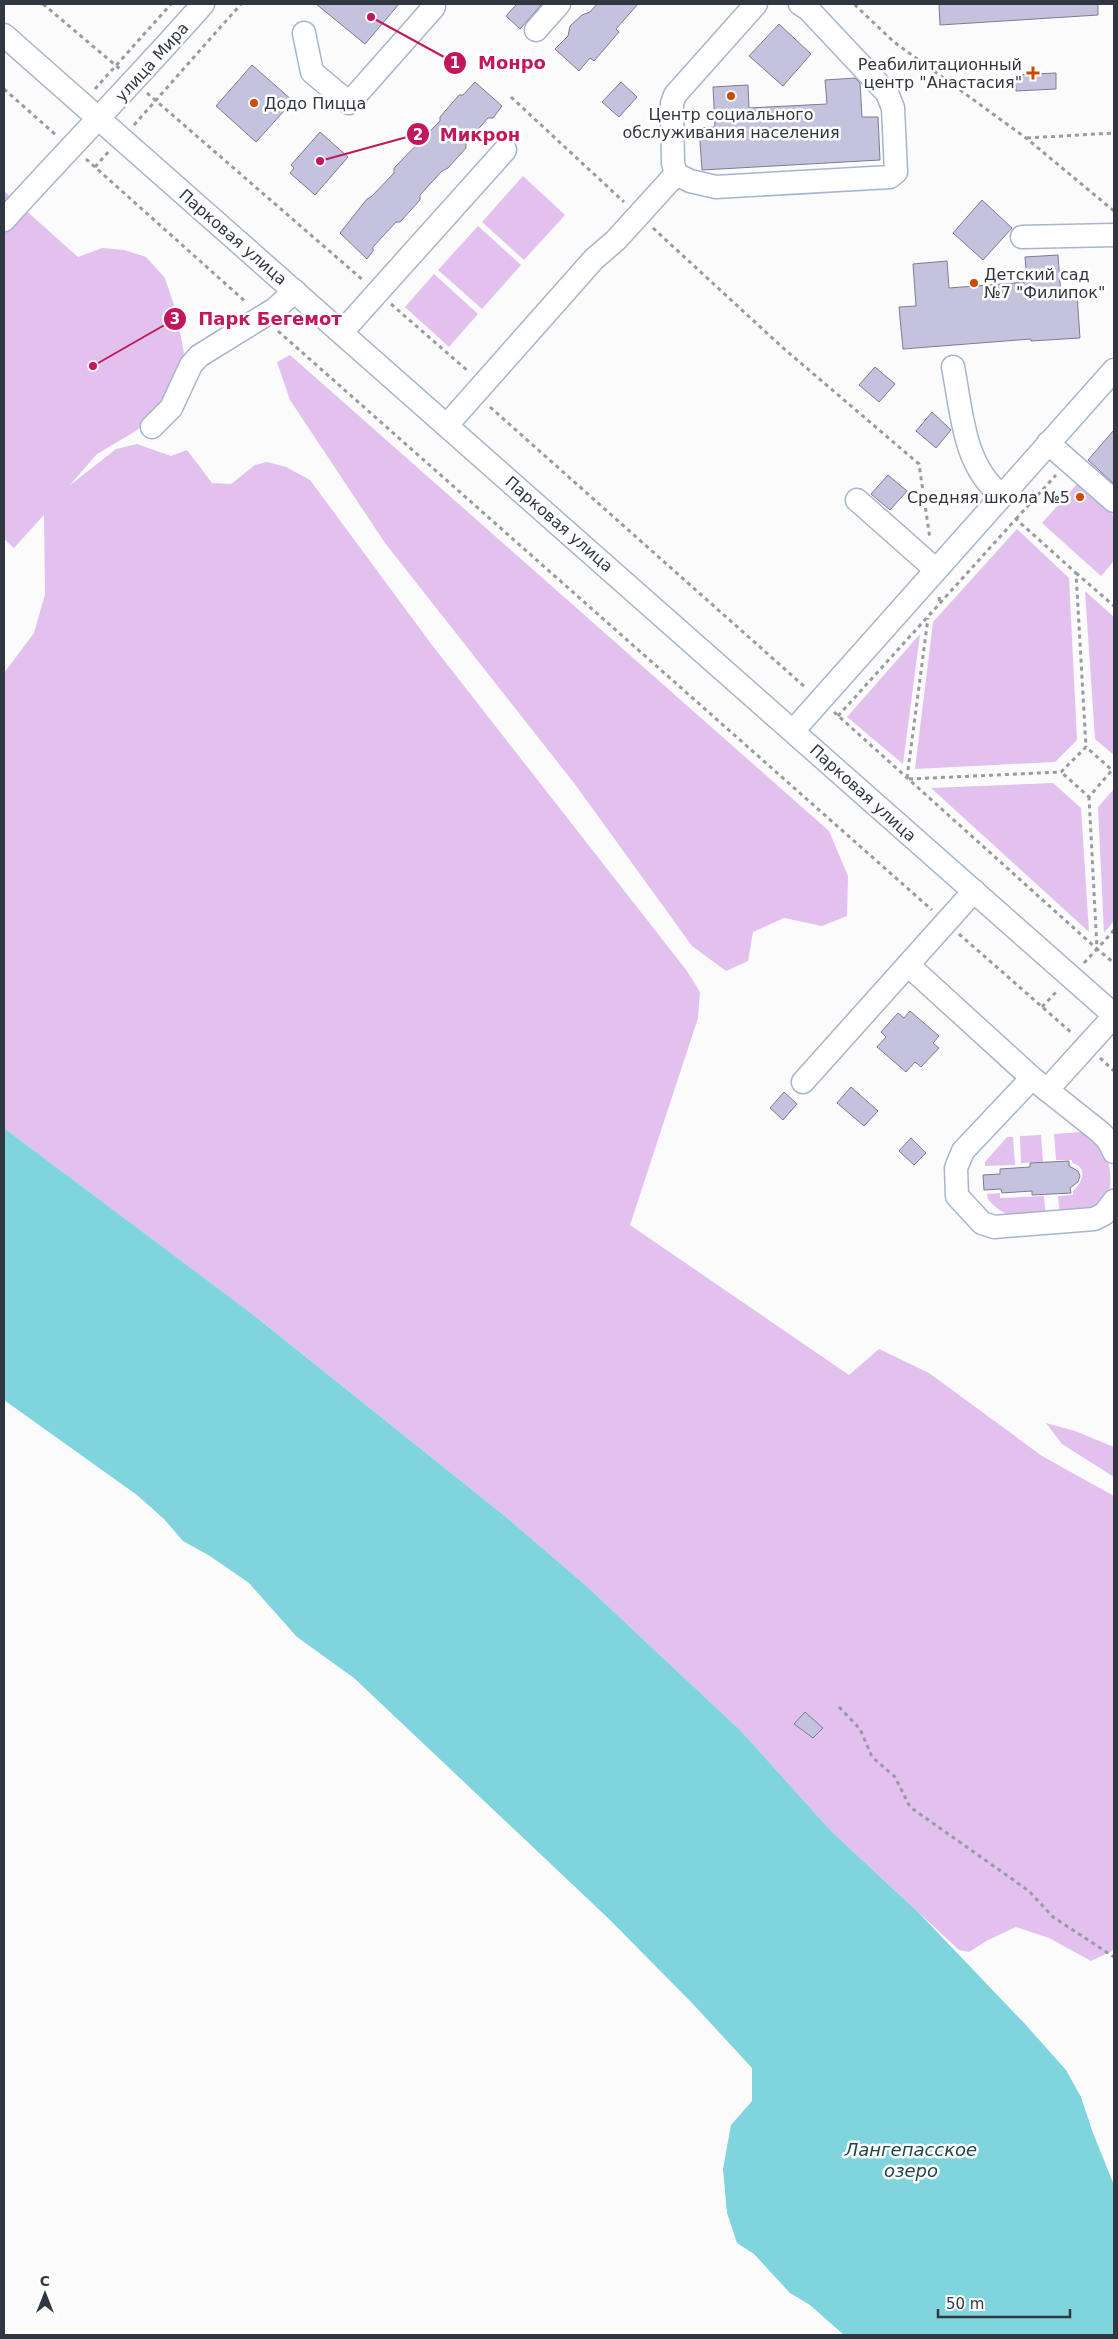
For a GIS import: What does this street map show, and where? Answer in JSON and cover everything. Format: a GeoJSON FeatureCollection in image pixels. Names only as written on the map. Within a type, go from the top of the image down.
{"type":"FeatureCollection","features":[{"type":"Feature","properties":{"kind":"street","name":"улица Мира"},"geometry":{"type":"LineString","coordinates":[[4,220],[61,136],[99,118],[134,82],[203,4]]}},
{"type":"Feature","properties":{"kind":"street"},"geometry":{"type":"LineString","coordinates":[[304,33],[312,72],[349,103],[434,7],[431,4]]}},
{"type":"Feature","properties":{"kind":"street"},"geometry":{"type":"LineString","coordinates":[[536,30],[559,4]]}},
{"type":"Feature","properties":{"kind":"street"},"geometry":{"type":"LineString","coordinates":[[756,4],[675,95],[672,103],[673,163],[676,174],[690,181],[716,187],[890,177],[896,172],[893,108],[887,93],[808,9],[800,4]]}},
{"type":"Feature","properties":{"kind":"street","name":"Парковая улица"},"geometry":{"type":"LineString","coordinates":[[4,35],[1114,1016]]}},
{"type":"Feature","properties":{"kind":"street"},"geometry":{"type":"LineString","coordinates":[[342,332],[505,150]]}},
{"type":"Feature","properties":{"kind":"street"},"geometry":{"type":"LineString","coordinates":[[447,425],[594,259],[616,240],[676,174]]}},
{"type":"Feature","properties":{"kind":"street"},"geometry":{"type":"LineString","coordinates":[[1022,237],[1114,235]]}},
{"type":"Feature","properties":{"kind":"street"},"geometry":{"type":"LineString","coordinates":[[152,427],[171,408],[191,365],[199,356],[282,304],[295,291]]}},
{"type":"Feature","properties":{"kind":"street"},"geometry":{"type":"LineString","coordinates":[[953,367],[970,453],[984,480],[1001,495]]}},
{"type":"Feature","properties":{"kind":"street"},"geometry":{"type":"LineString","coordinates":[[793,731],[935,569],[1114,370]]}},
{"type":"Feature","properties":{"kind":"street"},"geometry":{"type":"LineString","coordinates":[[1048,443],[1114,501]]}},
{"type":"Feature","properties":{"kind":"street"},"geometry":{"type":"LineString","coordinates":[[857,500],[935,569]]}},
{"type":"Feature","properties":{"kind":"street"},"geometry":{"type":"LineString","coordinates":[[803,1082],[974,891]]}},
{"type":"Feature","properties":{"kind":"street"},"geometry":{"type":"LineString","coordinates":[[908,965],[1040,1084],[1100,1132],[1108,1140],[1114,1152]]}},
{"type":"Feature","properties":{"kind":"street"},"geometry":{"type":"LineString","coordinates":[[1114,1016],[1087,1046],[963,1151],[956,1168],[957,1196],[982,1223],[994,1227],[1094,1219],[1104,1214],[1114,1201]]}},
{"type":"Feature","properties":{"kind":"path"},"geometry":{"type":"LineString","coordinates":[[43,4],[476,378],[483,401],[1114,963]]}},
{"type":"Feature","properties":{"kind":"path"},"geometry":{"type":"LineString","coordinates":[[82,103],[171,4]]}},
{"type":"Feature","properties":{"kind":"path"},"geometry":{"type":"LineString","coordinates":[[95,167],[241,4]]}},
{"type":"Feature","properties":{"kind":"path"},"geometry":{"type":"LineString","coordinates":[[856,4],[894,42],[1026,138],[1114,211]]}},
{"type":"Feature","properties":{"kind":"path"},"geometry":{"type":"LineString","coordinates":[[4,89],[61,136],[262,317],[1114,1071]]}},
{"type":"Feature","properties":{"kind":"path"},"geometry":{"type":"LineString","coordinates":[[511,97],[782,347],[919,464],[940,604]]}},
{"type":"Feature","properties":{"kind":"path"},"geometry":{"type":"LineString","coordinates":[[1026,138],[1114,133]]}},
{"type":"Feature","properties":{"kind":"path"},"geometry":{"type":"LineString","coordinates":[[838,716],[1016,519],[1114,606]]}},
{"type":"Feature","properties":{"kind":"path"},"geometry":{"type":"LineString","coordinates":[[1076,573],[1086,747],[1113,770],[1089,797],[1097,949]]}},
{"type":"Feature","properties":{"kind":"path"},"geometry":{"type":"LineString","coordinates":[[908,779],[928,617]]}},
{"type":"Feature","properties":{"kind":"path"},"geometry":{"type":"LineString","coordinates":[[908,779],[1061,772],[1086,747]]}},
{"type":"Feature","properties":{"kind":"path"},"geometry":{"type":"LineString","coordinates":[[1061,772],[1089,797]]}},
{"type":"Feature","properties":{"kind":"path"},"geometry":{"type":"LineString","coordinates":[[1097,949],[1114,930]]}},
{"type":"Feature","properties":{"kind":"path"},"geometry":{"type":"LineString","coordinates":[[839,1707],[860,1729],[872,1757],[895,1776],[910,1807],[1029,1891],[1053,1917],[1114,1957]]}},
{"type":"Feature","properties":{"kind":"shaded area"},"geometry":{"type":"Polygon","coordinates":[[[523,176],[565,215],[524,260],[482,222],[523,176]]]}},
{"type":"Feature","properties":{"kind":"shaded area"},"geometry":{"type":"Polygon","coordinates":[[[4,191],[78,257],[102,248],[124,250],[146,257],[165,278],[176,311],[184,353],[179,379],[163,408],[136,431],[97,454],[69,486],[116,449],[137,444],[171,456],[187,450],[212,483],[231,484],[255,465],[267,462],[286,467],[310,480],[432,645],[687,971],[700,992],[698,1018],[630,1225],[849,1375],[879,1349],[929,1373],[1042,1456],[1114,1496],[1114,1950],[1091,1961],[1049,1938],[1016,1927],[988,1940],[969,1952],[959,1950],[831,1831],[741,1731],[583,1583],[506,1517],[251,1313],[4,1128],[4,673],[34,633],[45,594],[44,515],[14,548],[4,539],[4,191]]]}},
{"type":"Feature","properties":{"kind":"shaded area"},"geometry":{"type":"Polygon","coordinates":[[[478,226],[521,265],[482,309],[438,270],[478,226]]]}},
{"type":"Feature","properties":{"kind":"shaded area"},"geometry":{"type":"Polygon","coordinates":[[[434,274],[478,314],[449,347],[405,307],[434,274]]]}},
{"type":"Feature","properties":{"kind":"shaded area"},"geometry":{"type":"Polygon","coordinates":[[[290,355],[829,831],[848,876],[847,916],[822,926],[784,918],[753,932],[748,961],[726,971],[692,946],[574,783],[385,543],[290,400],[277,362],[290,355]]]}},
{"type":"Feature","properties":{"kind":"shaded area"},"geometry":{"type":"Polygon","coordinates":[[[1078,483],[1114,516],[1114,561],[1101,576],[1042,523],[1078,483]]]}},
{"type":"Feature","properties":{"kind":"shaded area"},"geometry":{"type":"Polygon","coordinates":[[[1017,529],[1069,578],[1077,740],[1055,762],[915,769],[933,622],[1017,529]]]}},
{"type":"Feature","properties":{"kind":"shaded area"},"geometry":{"type":"Polygon","coordinates":[[[1085,591],[1114,617],[1114,755],[1095,739],[1085,591]]]}},
{"type":"Feature","properties":{"kind":"shaded area"},"geometry":{"type":"Polygon","coordinates":[[[920,634],[903,764],[847,717],[920,634]]]}},
{"type":"Feature","properties":{"kind":"shaded area"},"geometry":{"type":"Polygon","coordinates":[[[1053,783],[1081,808],[1089,932],[931,788],[1053,783]]]}},
{"type":"Feature","properties":{"kind":"shaded area"},"geometry":{"type":"Polygon","coordinates":[[[1114,789],[1114,921],[1104,933],[1098,807],[1114,789]]]}},
{"type":"Feature","properties":{"kind":"shaded area"},"geometry":{"type":"Polygon","coordinates":[[[1082,1132],[1097,1141],[1107,1158],[1111,1177],[1108,1195],[1100,1208],[1060,1217],[1058,1196],[1073,1195],[1073,1191],[1081,1180],[1082,1172],[1078,1165],[1072,1163],[1072,1160],[1056,1160],[1054,1134],[1082,1132]]]}},
{"type":"Feature","properties":{"kind":"shaded area"},"geometry":{"type":"Polygon","coordinates":[[[1041,1135],[1043,1162],[1021,1163],[1020,1136],[1041,1135]]]}},
{"type":"Feature","properties":{"kind":"shaded area"},"geometry":{"type":"Polygon","coordinates":[[[1007,1137],[1013,1137],[1015,1165],[985,1166],[985,1162],[1007,1137]]]}},
{"type":"Feature","properties":{"kind":"shaded area"},"geometry":{"type":"Polygon","coordinates":[[[1000,1193],[1000,1198],[1044,1196],[1046,1219],[1014,1216],[1001,1211],[988,1199],[987,1194],[1000,1193]]]}},
{"type":"Feature","properties":{"kind":"shaded area"},"geometry":{"type":"Polygon","coordinates":[[[1046,1423],[1075,1431],[1114,1447],[1114,1477],[1062,1444],[1046,1423]]]}},
{"type":"Feature","properties":{"kind":"water","name":"Лангепасское озеро"},"geometry":{"type":"Polygon","coordinates":[[[4,1128],[251,1313],[506,1517],[583,1583],[741,1731],[831,1831],[918,1912],[1025,2024],[1066,2070],[1081,2097],[1114,2185],[1114,2335],[844,2335],[810,2305],[790,2293],[754,2254],[737,2243],[727,2213],[723,2169],[731,2125],[752,2101],[752,2068],[692,2003],[609,1919],[354,1678],[297,1637],[249,1583],[210,1556],[183,1541],[164,1519],[137,1495],[4,1400],[4,1128]]]}},
{"type":"Feature","properties":{"kind":"building"},"geometry":{"type":"Polygon","coordinates":[[[316,4],[399,4],[365,44],[316,4]]]}},
{"type":"Feature","properties":{"kind":"building"},"geometry":{"type":"Polygon","coordinates":[[[517,4],[542,4],[520,29],[506,16],[517,4]]]}},
{"type":"Feature","properties":{"kind":"building"},"geometry":{"type":"Polygon","coordinates":[[[597,4],[638,4],[616,29],[619,32],[594,61],[590,58],[579,71],[555,49],[568,36],[570,26],[582,15],[590,12],[597,4]]]}},
{"type":"Feature","properties":{"kind":"building"},"geometry":{"type":"Polygon","coordinates":[[[939,4],[1098,4],[1098,15],[940,25],[939,4]]]}},
{"type":"Feature","properties":{"kind":"building"},"geometry":{"type":"Polygon","coordinates":[[[779,24],[811,54],[783,86],[749,56],[779,24]]]}},
{"type":"Feature","properties":{"kind":"building","name":"Додо Пицца"},"geometry":{"type":"Polygon","coordinates":[[[252,65],[293,101],[256,142],[216,106],[252,65]]]}},
{"type":"Feature","properties":{"kind":"building"},"geometry":{"type":"Polygon","coordinates":[[[1056,73],[1056,89],[1016,91],[1015,75],[1056,73]]]}},
{"type":"Feature","properties":{"kind":"building","name":"Центр социального обслуживания населения"},"geometry":{"type":"Polygon","coordinates":[[[855,78],[860,83],[862,117],[878,117],[880,160],[702,170],[699,128],[715,127],[713,87],[748,85],[749,108],[827,104],[825,80],[855,78]]]}},
{"type":"Feature","properties":{"kind":"building"},"geometry":{"type":"Polygon","coordinates":[[[475,82],[502,106],[493,118],[488,118],[466,143],[466,148],[448,168],[442,171],[420,195],[420,200],[400,222],[396,222],[373,247],[373,251],[367,259],[340,233],[367,199],[394,173],[394,168],[440,121],[440,117],[459,95],[463,95],[475,82]]]}},
{"type":"Feature","properties":{"kind":"building"},"geometry":{"type":"Polygon","coordinates":[[[621,82],[637,97],[619,117],[602,102],[621,82]]]}},
{"type":"Feature","properties":{"kind":"building"},"geometry":{"type":"Polygon","coordinates":[[[320,132],[348,157],[315,195],[290,173],[294,168],[291,165],[320,132]]]}},
{"type":"Feature","properties":{"kind":"building"},"geometry":{"type":"Polygon","coordinates":[[[982,200],[1012,228],[983,260],[953,233],[982,200]]]}},
{"type":"Feature","properties":{"kind":"building"},"geometry":{"type":"Polygon","coordinates":[[[1058,255],[1061,296],[1077,294],[1080,338],[1031,341],[1031,339],[903,349],[899,307],[916,306],[913,264],[947,261],[949,288],[1027,282],[1025,257],[1058,255]]]}},
{"type":"Feature","properties":{"kind":"building"},"geometry":{"type":"Polygon","coordinates":[[[875,367],[895,384],[879,402],[859,385],[875,367]]]}},
{"type":"Feature","properties":{"kind":"building"},"geometry":{"type":"Polygon","coordinates":[[[932,412],[951,430],[936,448],[916,431],[932,412]]]}},
{"type":"Feature","properties":{"kind":"building"},"geometry":{"type":"Polygon","coordinates":[[[1114,430],[1114,484],[1088,460],[1114,430]]]}},
{"type":"Feature","properties":{"kind":"building"},"geometry":{"type":"Polygon","coordinates":[[[888,475],[907,491],[890,510],[871,494],[888,475]]]}},
{"type":"Feature","properties":{"kind":"building"},"geometry":{"type":"Polygon","coordinates":[[[910,1011],[939,1036],[933,1043],[939,1048],[921,1067],[915,1062],[906,1072],[877,1047],[886,1037],[881,1032],[898,1013],[904,1018],[910,1011]]]}},
{"type":"Feature","properties":{"kind":"building"},"geometry":{"type":"Polygon","coordinates":[[[851,1087],[878,1111],[864,1126],[837,1103],[851,1087]]]}},
{"type":"Feature","properties":{"kind":"building"},"geometry":{"type":"Polygon","coordinates":[[[784,1092],[797,1104],[783,1120],[770,1108],[784,1092]]]}},
{"type":"Feature","properties":{"kind":"building"},"geometry":{"type":"Polygon","coordinates":[[[911,1138],[926,1153],[914,1165],[899,1151],[911,1138]]]}},
{"type":"Feature","properties":{"kind":"building"},"geometry":{"type":"Polygon","coordinates":[[[1069,1161],[1069,1166],[1078,1171],[1080,1176],[1078,1182],[1070,1188],[1071,1193],[1032,1195],[1032,1191],[1002,1193],[1001,1189],[984,1190],[983,1175],[1000,1174],[1000,1169],[1030,1167],[1030,1163],[1069,1161]]]}},
{"type":"Feature","properties":{"kind":"building"},"geometry":{"type":"Polygon","coordinates":[[[805,1712],[823,1728],[813,1738],[794,1724],[805,1712]]]}},
{"type":"Feature","properties":{"kind":"place","name":"Монро"},"geometry":{"type":"Point","coordinates":[371,17]}},
{"type":"Feature","properties":{"kind":"place","name":"Реабилитационный центр \"Анастасия\""},"geometry":{"type":"Point","coordinates":[1033,73]}},
{"type":"Feature","properties":{"kind":"place","name":"Центр социального обслуживания населения"},"geometry":{"type":"Point","coordinates":[731,96]}},
{"type":"Feature","properties":{"kind":"place","name":"Додо Пицца"},"geometry":{"type":"Point","coordinates":[254,103]}},
{"type":"Feature","properties":{"kind":"place","name":"Микрон"},"geometry":{"type":"Point","coordinates":[320,161]}},
{"type":"Feature","properties":{"kind":"place","name":"Детский сад №7 \"Филипок\""},"geometry":{"type":"Point","coordinates":[974,283]}},
{"type":"Feature","properties":{"kind":"place","name":"Парк Бегемот"},"geometry":{"type":"Point","coordinates":[93,366]}},
{"type":"Feature","properties":{"kind":"place","name":"Средняя школа №5"},"geometry":{"type":"Point","coordinates":[1080,497]}}]}
